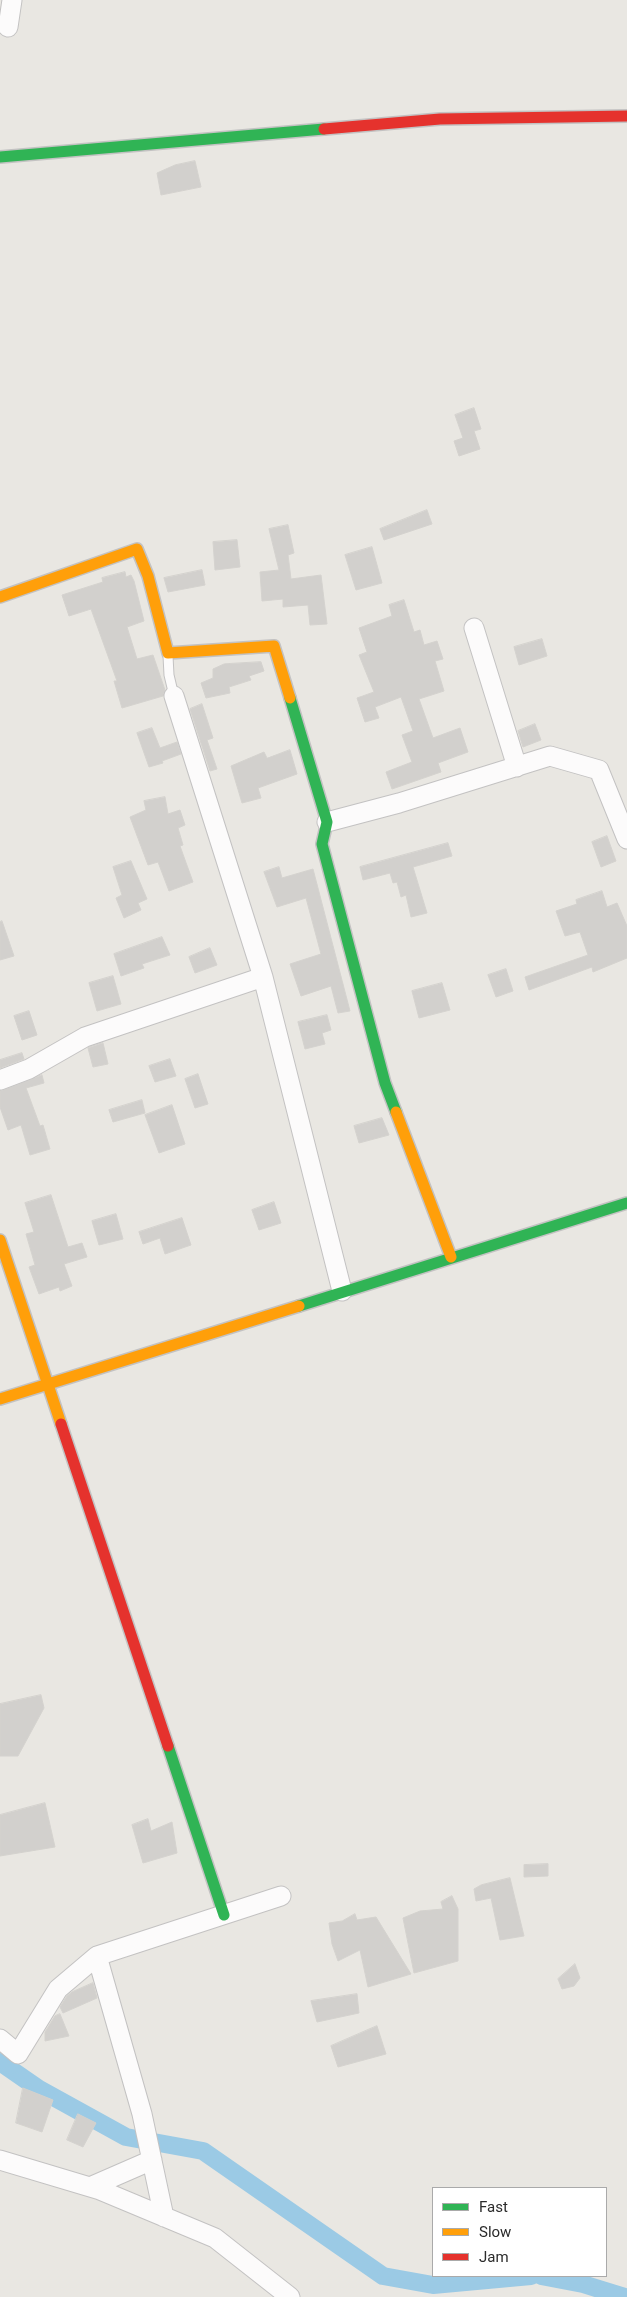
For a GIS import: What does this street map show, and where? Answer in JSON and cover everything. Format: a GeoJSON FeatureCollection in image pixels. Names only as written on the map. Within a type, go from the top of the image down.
{"type":"FeatureCollection","features":[{"type":"Feature","properties":{"kind":"street"},"geometry":{"type":"LineString","coordinates":[[8,27],[12,0]]}},
{"type":"Feature","properties":{"kind":"street"},"geometry":{"type":"LineString","coordinates":[[0,157],[440,119],[627,116]]}},
{"type":"Feature","properties":{"kind":"street"},"geometry":{"type":"LineString","coordinates":[[0,597],[137,549],[148,576],[168,653],[274,646],[327,822],[322,844],[385,1083],[451,1257]]}},
{"type":"Feature","properties":{"kind":"street"},"geometry":{"type":"LineString","coordinates":[[474,628],[518,767]]}},
{"type":"Feature","properties":{"kind":"street"},"geometry":{"type":"LineString","coordinates":[[174,696],[263,977],[342,1291]]}},
{"type":"Feature","properties":{"kind":"street"},"geometry":{"type":"LineString","coordinates":[[327,822],[550,756],[599,770],[627,839]]}},
{"type":"Feature","properties":{"kind":"street"},"geometry":{"type":"LineString","coordinates":[[0,1080],[29,1069],[85,1037],[263,977]]}},
{"type":"Feature","properties":{"kind":"street"},"geometry":{"type":"LineString","coordinates":[[0,1399],[627,1203]]}},
{"type":"Feature","properties":{"kind":"street"},"geometry":{"type":"LineString","coordinates":[[0,1240],[224,1915]]}},
{"type":"Feature","properties":{"kind":"street"},"geometry":{"type":"LineString","coordinates":[[0,2039],[18,2054],[58,1989],[97,1956],[281,1896]]}},
{"type":"Feature","properties":{"kind":"street"},"geometry":{"type":"LineString","coordinates":[[97,1956],[142,2114],[164,2217]]}},
{"type":"Feature","properties":{"kind":"street"},"geometry":{"type":"LineString","coordinates":[[0,2160],[90,2187],[215,2238],[290,2297]]}},
{"type":"Feature","properties":{"kind":"street"},"geometry":{"type":"LineString","coordinates":[[90,2187],[152,2160]]}},
{"type":"Feature","properties":{"kind":"lane"},"geometry":{"type":"LineString","coordinates":[[168,653],[169,675],[174,696]]}},
{"type":"Feature","properties":{"kind":"building"},"geometry":{"type":"Polygon","coordinates":[[[195,161],[201,187],[161,195],[157,173],[175,165],[195,161]]]}},
{"type":"Feature","properties":{"kind":"building"},"geometry":{"type":"Polygon","coordinates":[[[474,408],[481,429],[474,431],[480,449],[459,456],[454,441],[463,438],[455,415],[474,408]]]}},
{"type":"Feature","properties":{"kind":"building"},"geometry":{"type":"Polygon","coordinates":[[[427,510],[432,524],[384,540],[380,529],[427,510]]]}},
{"type":"Feature","properties":{"kind":"building"},"geometry":{"type":"Polygon","coordinates":[[[288,525],[294,553],[288,555],[291,579],[321,575],[327,624],[310,625],[308,605],[283,607],[283,599],[262,601],[260,572],[279,570],[269,529],[288,525]]]}},
{"type":"Feature","properties":{"kind":"building"},"geometry":{"type":"Polygon","coordinates":[[[237,540],[240,567],[215,570],[213,542],[237,540]]]}},
{"type":"Feature","properties":{"kind":"building"},"geometry":{"type":"Polygon","coordinates":[[[372,547],[382,583],[356,590],[345,555],[372,547]]]}},
{"type":"Feature","properties":{"kind":"building"},"geometry":{"type":"Polygon","coordinates":[[[202,570],[205,585],[168,592],[164,578],[202,570]]]}},
{"type":"Feature","properties":{"kind":"building"},"geometry":{"type":"Polygon","coordinates":[[[125,572],[126,577],[131,575],[134,581],[144,621],[127,627],[137,659],[153,655],[165,690],[163,696],[122,708],[114,681],[117,681],[91,609],[69,616],[62,595],[103,582],[102,578],[125,572]]]}},
{"type":"Feature","properties":{"kind":"building"},"geometry":{"type":"Polygon","coordinates":[[[404,600],[414,632],[420,630],[424,645],[437,641],[443,659],[435,661],[444,691],[419,699],[433,738],[460,728],[468,752],[438,763],[441,772],[392,789],[386,772],[412,762],[402,735],[413,731],[401,697],[375,707],[379,718],[365,722],[357,698],[374,692],[359,655],[367,652],[359,628],[392,616],[389,605],[404,600]]]}},
{"type":"Feature","properties":{"kind":"building"},"geometry":{"type":"Polygon","coordinates":[[[542,639],[547,656],[519,665],[514,647],[542,639]]]}},
{"type":"Feature","properties":{"kind":"building"},"geometry":{"type":"Polygon","coordinates":[[[261,662],[264,671],[249,676],[251,680],[229,687],[230,693],[206,698],[201,683],[213,678],[213,669],[224,664],[261,662]]]}},
{"type":"Feature","properties":{"kind":"building"},"geometry":{"type":"Polygon","coordinates":[[[202,704],[213,738],[207,740],[217,769],[210,771],[190,709],[202,704]]]}},
{"type":"Feature","properties":{"kind":"building"},"geometry":{"type":"Polygon","coordinates":[[[535,724],[541,740],[523,747],[518,731],[535,724]]]}},
{"type":"Feature","properties":{"kind":"building"},"geometry":{"type":"Polygon","coordinates":[[[152,728],[160,748],[177,742],[181,754],[162,761],[163,763],[149,767],[137,733],[152,728]]]}},
{"type":"Feature","properties":{"kind":"building"},"geometry":{"type":"Polygon","coordinates":[[[290,750],[297,774],[258,788],[261,798],[242,803],[231,766],[264,752],[267,758],[290,750]]]}},
{"type":"Feature","properties":{"kind":"building"},"geometry":{"type":"Polygon","coordinates":[[[165,797],[168,814],[180,810],[185,825],[178,828],[183,845],[180,846],[193,882],[169,891],[158,862],[148,865],[130,817],[146,810],[144,801],[165,797]]]}},
{"type":"Feature","properties":{"kind":"building"},"geometry":{"type":"Polygon","coordinates":[[[607,836],[616,861],[601,867],[592,842],[607,836]]]}},
{"type":"Feature","properties":{"kind":"building"},"geometry":{"type":"Polygon","coordinates":[[[448,843],[452,856],[413,867],[427,913],[411,917],[406,895],[401,897],[397,882],[393,883],[390,873],[363,880],[360,867],[448,843]]]}},
{"type":"Feature","properties":{"kind":"building"},"geometry":{"type":"Polygon","coordinates":[[[131,861],[147,899],[138,903],[141,910],[124,918],[116,898],[122,895],[113,867],[131,861]]]}},
{"type":"Feature","properties":{"kind":"building"},"geometry":{"type":"Polygon","coordinates":[[[279,867],[282,878],[313,869],[350,1011],[338,1013],[331,986],[301,996],[290,964],[321,954],[306,898],[277,907],[264,872],[279,867]]]}},
{"type":"Feature","properties":{"kind":"building"},"geometry":{"type":"Polygon","coordinates":[[[602,891],[607,907],[617,903],[627,926],[627,958],[593,972],[592,967],[529,990],[525,977],[588,955],[580,932],[565,936],[556,911],[577,904],[576,900],[602,891]]]}},
{"type":"Feature","properties":{"kind":"building"},"geometry":{"type":"Polygon","coordinates":[[[2,921],[14,956],[0,960],[0,922],[2,921]]]}},
{"type":"Feature","properties":{"kind":"building"},"geometry":{"type":"Polygon","coordinates":[[[162,937],[170,955],[142,964],[144,968],[121,976],[114,954],[162,937]]]}},
{"type":"Feature","properties":{"kind":"building"},"geometry":{"type":"Polygon","coordinates":[[[210,948],[217,965],[195,973],[189,957],[210,948]]]}},
{"type":"Feature","properties":{"kind":"building"},"geometry":{"type":"Polygon","coordinates":[[[506,969],[513,991],[496,997],[488,975],[506,969]]]}},
{"type":"Feature","properties":{"kind":"building"},"geometry":{"type":"Polygon","coordinates":[[[113,976],[121,1004],[97,1011],[89,983],[113,976]]]}},
{"type":"Feature","properties":{"kind":"building"},"geometry":{"type":"Polygon","coordinates":[[[442,983],[450,1010],[419,1018],[412,991],[442,983]]]}},
{"type":"Feature","properties":{"kind":"building"},"geometry":{"type":"Polygon","coordinates":[[[29,1011],[37,1035],[22,1040],[14,1016],[29,1011]]]}},
{"type":"Feature","properties":{"kind":"building"},"geometry":{"type":"Polygon","coordinates":[[[327,1015],[331,1030],[322,1033],[325,1044],[305,1049],[298,1022],[327,1015]]]}},
{"type":"Feature","properties":{"kind":"building"},"geometry":{"type":"Polygon","coordinates":[[[103,1043],[108,1064],[93,1067],[88,1048],[103,1043]]]}},
{"type":"Feature","properties":{"kind":"building"},"geometry":{"type":"Polygon","coordinates":[[[22,1053],[24,1059],[0,1068],[0,1060],[22,1053]]]}},
{"type":"Feature","properties":{"kind":"building"},"geometry":{"type":"Polygon","coordinates":[[[170,1059],[176,1076],[155,1082],[149,1066],[170,1059]]]}},
{"type":"Feature","properties":{"kind":"building"},"geometry":{"type":"Polygon","coordinates":[[[198,1074],[208,1104],[195,1108],[185,1079],[198,1074]]]}},
{"type":"Feature","properties":{"kind":"building"},"geometry":{"type":"Polygon","coordinates":[[[42,1075],[44,1083],[26,1088],[40,1126],[43,1125],[50,1149],[30,1155],[21,1125],[8,1130],[0,1107],[0,1091],[42,1075]]]}},
{"type":"Feature","properties":{"kind":"building"},"geometry":{"type":"Polygon","coordinates":[[[142,1100],[145,1113],[113,1122],[109,1110],[142,1100]]]}},
{"type":"Feature","properties":{"kind":"building"},"geometry":{"type":"Polygon","coordinates":[[[172,1105],[185,1144],[159,1153],[145,1115],[172,1105]]]}},
{"type":"Feature","properties":{"kind":"building"},"geometry":{"type":"Polygon","coordinates":[[[382,1118],[389,1135],[359,1143],[354,1126],[382,1118]]]}},
{"type":"Feature","properties":{"kind":"building"},"geometry":{"type":"Polygon","coordinates":[[[51,1195],[68,1247],[82,1243],[87,1257],[64,1264],[72,1286],[60,1291],[59,1287],[39,1294],[29,1267],[35,1265],[26,1234],[34,1232],[25,1203],[51,1195]]]}},
{"type":"Feature","properties":{"kind":"building"},"geometry":{"type":"Polygon","coordinates":[[[274,1202],[281,1223],[259,1230],[252,1210],[274,1202]]]}},
{"type":"Feature","properties":{"kind":"building"},"geometry":{"type":"Polygon","coordinates":[[[116,1214],[123,1239],[99,1245],[92,1221],[116,1214]]]}},
{"type":"Feature","properties":{"kind":"building"},"geometry":{"type":"Polygon","coordinates":[[[182,1218],[191,1245],[165,1254],[160,1238],[143,1244],[139,1232],[182,1218]]]}},
{"type":"Feature","properties":{"kind":"building"},"geometry":{"type":"Polygon","coordinates":[[[41,1695],[44,1708],[18,1756],[0,1756],[0,1704],[41,1695]]]}},
{"type":"Feature","properties":{"kind":"building"},"geometry":{"type":"Polygon","coordinates":[[[45,1803],[55,1847],[0,1856],[0,1815],[45,1803]]]}},
{"type":"Feature","properties":{"kind":"building"},"geometry":{"type":"Polygon","coordinates":[[[148,1819],[151,1831],[172,1822],[177,1853],[143,1863],[132,1825],[148,1819]]]}},
{"type":"Feature","properties":{"kind":"building"},"geometry":{"type":"Polygon","coordinates":[[[548,1864],[548,1876],[524,1877],[524,1865],[548,1864]]]}},
{"type":"Feature","properties":{"kind":"building"},"geometry":{"type":"Polygon","coordinates":[[[510,1878],[524,1936],[500,1940],[491,1898],[476,1901],[474,1889],[481,1885],[510,1878]]]}},
{"type":"Feature","properties":{"kind":"building"},"geometry":{"type":"Polygon","coordinates":[[[452,1896],[458,1909],[458,1961],[414,1973],[403,1918],[420,1911],[443,1909],[441,1902],[452,1896]]]}},
{"type":"Feature","properties":{"kind":"building"},"geometry":{"type":"Polygon","coordinates":[[[355,1914],[357,1920],[376,1917],[411,1974],[368,1987],[360,1950],[338,1961],[332,1944],[329,1923],[342,1921],[355,1914]]]}},
{"type":"Feature","properties":{"kind":"building"},"geometry":{"type":"Polygon","coordinates":[[[575,1964],[580,1978],[574,1986],[562,1989],[558,1979],[575,1964]]]}},
{"type":"Feature","properties":{"kind":"building"},"geometry":{"type":"Polygon","coordinates":[[[93,1983],[97,1998],[63,2013],[60,2007],[67,1996],[93,1983]]]}},
{"type":"Feature","properties":{"kind":"building"},"geometry":{"type":"Polygon","coordinates":[[[357,1994],[359,2013],[317,2022],[311,2001],[357,1994]]]}},
{"type":"Feature","properties":{"kind":"building"},"geometry":{"type":"Polygon","coordinates":[[[60,2014],[69,2036],[45,2041],[45,2032],[55,2016],[60,2014]]]}},
{"type":"Feature","properties":{"kind":"building"},"geometry":{"type":"Polygon","coordinates":[[[377,2026],[386,2054],[338,2067],[331,2046],[377,2026]]]}},
{"type":"Feature","properties":{"kind":"building"},"geometry":{"type":"Polygon","coordinates":[[[23,2088],[53,2100],[42,2132],[16,2123],[23,2088]]]}},
{"type":"Feature","properties":{"kind":"building"},"geometry":{"type":"Polygon","coordinates":[[[78,2114],[96,2123],[83,2147],[67,2140],[78,2114]]]}},
{"type":"Feature","properties":{"kind":"waterway"},"geometry":{"type":"LineString","coordinates":[[0,2062],[39,2089],[126,2137],[203,2151],[383,2276],[433,2285],[520,2277]]}},
{"type":"Feature","properties":{"kind":"waterway"},"geometry":{"type":"LineString","coordinates":[[546,2277],[583,2284],[625,2297]]}},
{"type":"Feature","properties":{"kind":"traffic: fast"},"geometry":{"type":"LineString","coordinates":[[0,157],[324,129]]}},
{"type":"Feature","properties":{"kind":"traffic: fast"},"geometry":{"type":"LineString","coordinates":[[290,698],[327,822],[322,844],[385,1083],[396,1112]]}},
{"type":"Feature","properties":{"kind":"traffic: fast"},"geometry":{"type":"LineString","coordinates":[[299,1306],[627,1203]]}},
{"type":"Feature","properties":{"kind":"traffic: fast"},"geometry":{"type":"LineString","coordinates":[[168,1746],[224,1915]]}},
{"type":"Feature","properties":{"kind":"traffic: slow"},"geometry":{"type":"LineString","coordinates":[[0,597],[137,549],[148,576],[168,653],[274,646],[290,698]]}},
{"type":"Feature","properties":{"kind":"traffic: slow"},"geometry":{"type":"LineString","coordinates":[[396,1112],[451,1257]]}},
{"type":"Feature","properties":{"kind":"traffic: slow"},"geometry":{"type":"LineString","coordinates":[[0,1240],[61,1424]]}},
{"type":"Feature","properties":{"kind":"traffic: slow"},"geometry":{"type":"LineString","coordinates":[[0,1399],[299,1306]]}},
{"type":"Feature","properties":{"kind":"traffic: jam"},"geometry":{"type":"LineString","coordinates":[[324,129],[440,119],[627,116]]}},
{"type":"Feature","properties":{"kind":"traffic: jam"},"geometry":{"type":"LineString","coordinates":[[61,1424],[168,1746]]}}]}
